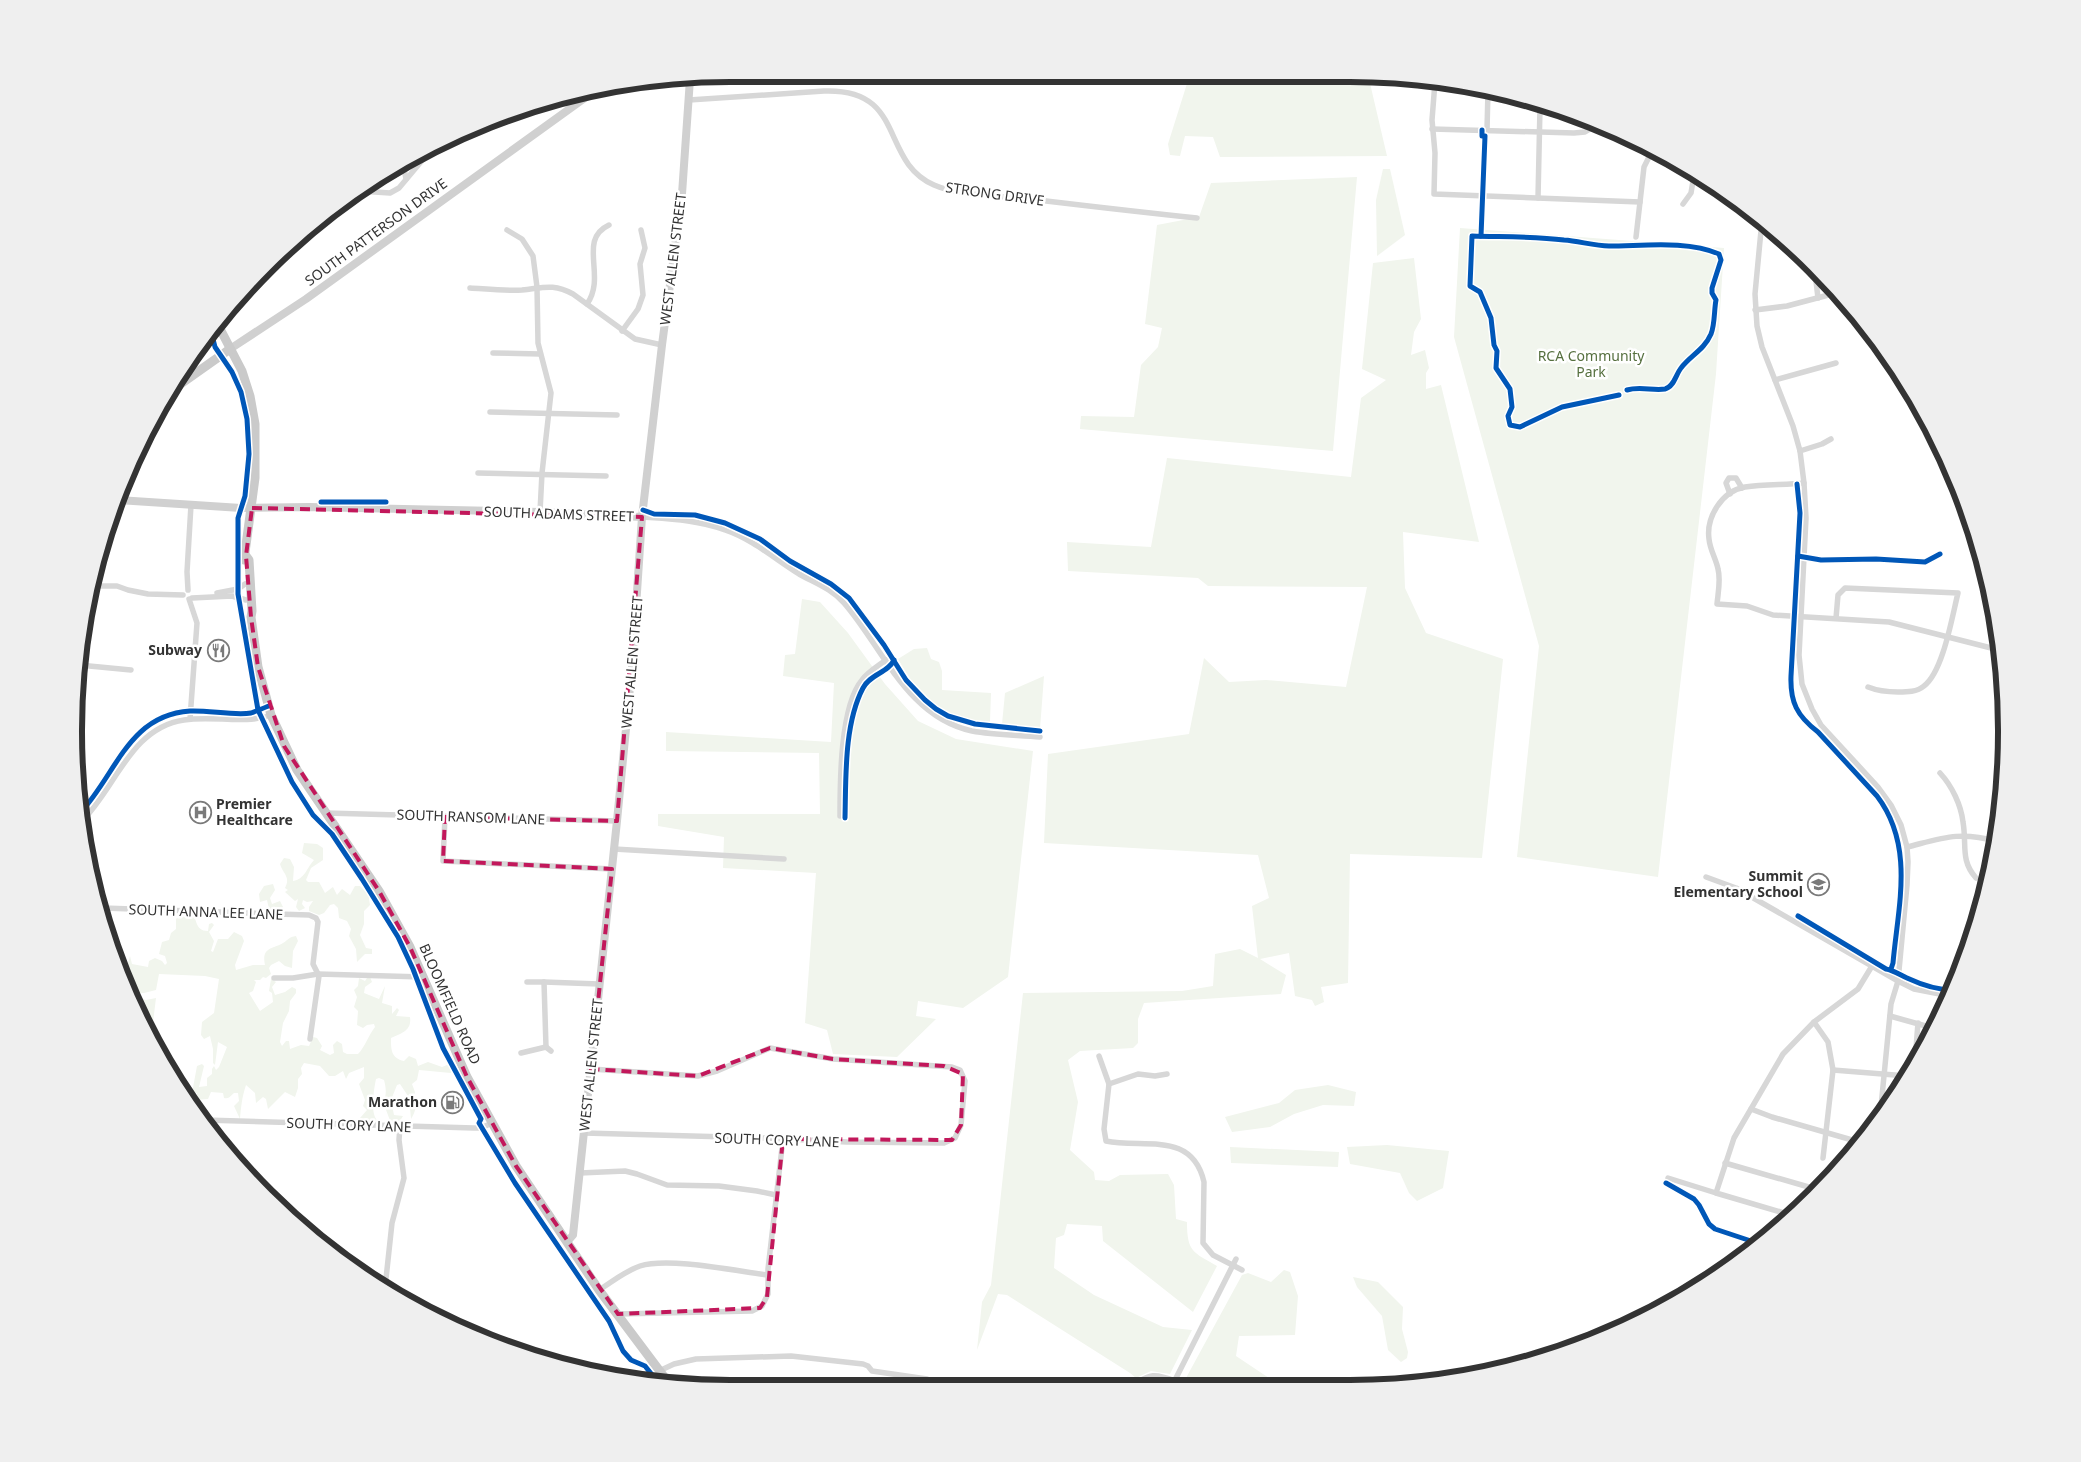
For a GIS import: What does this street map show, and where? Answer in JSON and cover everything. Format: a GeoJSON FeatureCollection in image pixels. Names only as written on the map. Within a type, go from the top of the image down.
{"type":"FeatureCollection","features":[{"type":"Feature","properties":{"kind":"main road","name":"BLOOMFIELD ROAD"},"geometry":{"type":"LineString","coordinates":[[221,331],[242,371],[250,396],[255,424],[256,446],[245,584],[247,612],[251,617]]}},
{"type":"Feature","properties":{"kind":"main road","name":"SOUTH PATTERSON DRIVE"},"geometry":{"type":"LineString","coordinates":[[186,380],[230,349]]}},
{"type":"Feature","properties":{"kind":"main road","name":"BLOOMFIELD ROAD"},"geometry":{"type":"LineString","coordinates":[[246,556],[249,560],[251,617],[258,666],[271,715],[297,770],[379,890],[410,947],[451,1043],[516,1166],[599,1290],[663,1376]]}},
{"type":"Feature","properties":{"kind":"street","name":"WEST ALLEN STREET"},"geometry":{"type":"LineString","coordinates":[[567,1242],[573,1235],[580,1173],[632,667],[642,517],[682,194],[690,84]]}},
{"type":"Feature","properties":{"kind":"street"},"geometry":{"type":"LineString","coordinates":[[1435,88],[1432,129],[1435,153],[1434,194],[1640,202]]}},
{"type":"Feature","properties":{"kind":"street","name":"STRONG DRIVE"},"geometry":{"type":"LineString","coordinates":[[689,100],[824,91],[847,92],[878,108],[910,168],[933,185],[972,193],[1197,218]]}},
{"type":"Feature","properties":{"kind":"street"},"geometry":{"type":"LineString","coordinates":[[1487,130],[1488,98]]}},
{"type":"Feature","properties":{"kind":"street","name":"SOUTH PATTERSON DRIVE"},"geometry":{"type":"LineString","coordinates":[[230,349],[306,299],[581,101]]}},
{"type":"Feature","properties":{"kind":"street"},"geometry":{"type":"LineString","coordinates":[[1538,198],[1540,112]]}},
{"type":"Feature","properties":{"kind":"street"},"geometry":{"type":"LineString","coordinates":[[1432,129],[1574,134],[1590,129]]}},
{"type":"Feature","properties":{"kind":"street"},"geometry":{"type":"LineString","coordinates":[[1636,237],[1644,167],[1650,156]]}},
{"type":"Feature","properties":{"kind":"street"},"geometry":{"type":"LineString","coordinates":[[371,192],[390,193],[399,188],[421,161]]}},
{"type":"Feature","properties":{"kind":"street"},"geometry":{"type":"LineString","coordinates":[[404,171],[406,179]]}},
{"type":"Feature","properties":{"kind":"street"},"geometry":{"type":"LineString","coordinates":[[1683,204],[1691,193],[1693,181]]}},
{"type":"Feature","properties":{"kind":"street"},"geometry":{"type":"LineString","coordinates":[[587,304],[592,297],[596,280],[594,241],[599,231],[609,225]]}},
{"type":"Feature","properties":{"kind":"street"},"geometry":{"type":"LineString","coordinates":[[507,230],[522,239],[530,249],[535,264],[537,287],[536,334],[551,393],[542,474],[540,512]]}},
{"type":"Feature","properties":{"kind":"street"},"geometry":{"type":"LineString","coordinates":[[622,331],[638,309],[643,295],[640,264],[645,248],[641,230]]}},
{"type":"Feature","properties":{"kind":"street"},"geometry":{"type":"LineString","coordinates":[[1761,230],[1755,294],[1757,326],[1762,348],[1793,426],[1800,451],[1804,483],[1806,518],[1799,665],[1808,701],[1826,731],[1878,787],[1891,805],[1901,825],[1906,847],[1907,877],[1898,981],[1891,1004],[1882,1101]]}},
{"type":"Feature","properties":{"kind":"street"},"geometry":{"type":"LineString","coordinates":[[1816,279],[1818,298]]}},
{"type":"Feature","properties":{"kind":"street"},"geometry":{"type":"LineString","coordinates":[[470,288],[523,290],[552,286],[563,289],[587,304],[622,331],[644,343],[662,345]]}},
{"type":"Feature","properties":{"kind":"street"},"geometry":{"type":"LineString","coordinates":[[1755,310],[1787,306],[1830,295]]}},
{"type":"Feature","properties":{"kind":"street"},"geometry":{"type":"LineString","coordinates":[[493,353],[540,354]]}},
{"type":"Feature","properties":{"kind":"street"},"geometry":{"type":"LineString","coordinates":[[1775,380],[1836,363]]}},
{"type":"Feature","properties":{"kind":"street"},"geometry":{"type":"LineString","coordinates":[[490,412],[617,415]]}},
{"type":"Feature","properties":{"kind":"street"},"geometry":{"type":"LineString","coordinates":[[1800,451],[1831,439]]}},
{"type":"Feature","properties":{"kind":"street"},"geometry":{"type":"LineString","coordinates":[[478,473],[606,476]]}},
{"type":"Feature","properties":{"kind":"street"},"geometry":{"type":"LineString","coordinates":[[1730,494],[1726,483],[1729,478],[1736,478],[1742,488]]}},
{"type":"Feature","properties":{"kind":"street"},"geometry":{"type":"LineString","coordinates":[[1804,483],[1742,488],[1730,494],[1716,508],[1709,528],[1709,543],[1719,574],[1717,604],[1747,606],[1769,614],[1889,622],[1993,648]]}},
{"type":"Feature","properties":{"kind":"street","name":"SOUTH ADAMS STREET"},"geometry":{"type":"LineString","coordinates":[[125,501],[252,508],[540,512],[698,522],[726,530],[753,544],[804,577],[828,589],[843,602],[905,689],[927,710],[949,723],[971,730],[1040,737]]}},
{"type":"Feature","properties":{"kind":"street"},"geometry":{"type":"LineString","coordinates":[[190,719],[197,623],[187,572],[191,505]]}},
{"type":"Feature","properties":{"kind":"street"},"geometry":{"type":"LineString","coordinates":[[99,586],[117,586],[140,592],[183,596],[185,598],[190,595],[232,591],[245,584]]}},
{"type":"Feature","properties":{"kind":"street"},"geometry":{"type":"LineString","coordinates":[[1836,618],[1838,595],[1845,588],[1958,594],[1936,672],[1923,687],[1916,691],[1892,692],[1877,691],[1868,687]]}},
{"type":"Feature","properties":{"kind":"street"},"geometry":{"type":"LineString","coordinates":[[190,595],[232,596],[246,600]]}},
{"type":"Feature","properties":{"kind":"street"},"geometry":{"type":"LineString","coordinates":[[840,816],[842,753],[853,698],[862,679],[886,660]]}},
{"type":"Feature","properties":{"kind":"street"},"geometry":{"type":"LineString","coordinates":[[86,666],[131,670]]}},
{"type":"Feature","properties":{"kind":"street"},"geometry":{"type":"LineString","coordinates":[[88,815],[142,742],[152,733],[169,724],[190,719],[253,720],[271,715]]}},
{"type":"Feature","properties":{"kind":"street"},"geometry":{"type":"LineString","coordinates":[[1940,773],[1949,783],[1961,812],[1966,866],[1976,878]]}},
{"type":"Feature","properties":{"kind":"street","name":"SOUTH RANSOM LANE"},"geometry":{"type":"LineString","coordinates":[[325,813],[617,821]]}},
{"type":"Feature","properties":{"kind":"street"},"geometry":{"type":"LineString","coordinates":[[445,817],[443,861],[612,869]]}},
{"type":"Feature","properties":{"kind":"street"},"geometry":{"type":"LineString","coordinates":[[1906,847],[1964,835],[1989,840]]}},
{"type":"Feature","properties":{"kind":"street"},"geometry":{"type":"LineString","coordinates":[[614,849],[784,859]]}},
{"type":"Feature","properties":{"kind":"street"},"geometry":{"type":"LineString","coordinates":[[1706,878],[1736,888],[1914,989],[1942,994]]}},
{"type":"Feature","properties":{"kind":"street","name":"SOUTH ANNA LEE LANE"},"geometry":{"type":"LineString","coordinates":[[108,908],[309,915],[316,918],[318,922],[313,964],[318,974]]}},
{"type":"Feature","properties":{"kind":"street"},"geometry":{"type":"LineString","coordinates":[[1716,1193],[1734,1138],[1784,1054],[1814,1022],[1858,989],[1872,966]]}},
{"type":"Feature","properties":{"kind":"street"},"geometry":{"type":"LineString","coordinates":[[310,1039],[318,974]]}},
{"type":"Feature","properties":{"kind":"street"},"geometry":{"type":"LineString","coordinates":[[274,978],[293,978],[318,974],[423,977]]}},
{"type":"Feature","properties":{"kind":"street"},"geometry":{"type":"LineString","coordinates":[[527,982],[599,984]]}},
{"type":"Feature","properties":{"kind":"street"},"geometry":{"type":"LineString","coordinates":[[521,1053],[548,1049],[544,982]]}},
{"type":"Feature","properties":{"kind":"street"},"geometry":{"type":"LineString","coordinates":[[1890,1016],[1927,1027]]}},
{"type":"Feature","properties":{"kind":"street"},"geometry":{"type":"LineString","coordinates":[[1814,1022],[1828,1042],[1833,1070],[1823,1158]]}},
{"type":"Feature","properties":{"kind":"street"},"geometry":{"type":"LineString","coordinates":[[1916,1047],[1918,1024]]}},
{"type":"Feature","properties":{"kind":"street","name":"SOUTH CORY LANE"},"geometry":{"type":"LineString","coordinates":[[584,1133],[940,1144],[955,1138],[961,1126],[965,1081],[960,1070],[952,1067],[834,1059],[770,1048],[717,1071],[698,1076],[591,1069]]}},
{"type":"Feature","properties":{"kind":"street"},"geometry":{"type":"LineString","coordinates":[[1100,1056],[1109,1084],[1104,1129],[1106,1141],[1118,1144],[1162,1143],[1192,1158],[1202,1173],[1204,1182],[1203,1243],[1213,1255],[1242,1270]]}},
{"type":"Feature","properties":{"kind":"street"},"geometry":{"type":"LineString","coordinates":[[1833,1070],[1899,1075]]}},
{"type":"Feature","properties":{"kind":"street"},"geometry":{"type":"LineString","coordinates":[[1109,1084],[1138,1074],[1155,1076],[1168,1074]]}},
{"type":"Feature","properties":{"kind":"street"},"geometry":{"type":"LineString","coordinates":[[1751,1109],[1853,1140]]}},
{"type":"Feature","properties":{"kind":"street","name":"SOUTH CORY LANE"},"geometry":{"type":"LineString","coordinates":[[213,1120],[481,1128],[492,1123]]}},
{"type":"Feature","properties":{"kind":"street"},"geometry":{"type":"LineString","coordinates":[[386,1280],[392,1223],[404,1178],[399,1140],[400,1126]]}},
{"type":"Feature","properties":{"kind":"street"},"geometry":{"type":"LineString","coordinates":[[618,1314],[752,1311],[762,1306],[767,1300],[783,1139]]}},
{"type":"Feature","properties":{"kind":"street"},"geometry":{"type":"LineString","coordinates":[[1725,1163],[1811,1188]]}},
{"type":"Feature","properties":{"kind":"street"},"geometry":{"type":"LineString","coordinates":[[580,1173],[625,1171],[667,1185],[719,1186],[757,1190],[776,1195]]}},
{"type":"Feature","properties":{"kind":"street"},"geometry":{"type":"LineString","coordinates":[[1668,1178],[1784,1213]]}},
{"type":"Feature","properties":{"kind":"street"},"geometry":{"type":"LineString","coordinates":[[1175,1380],[1236,1259]]}},
{"type":"Feature","properties":{"kind":"street"},"geometry":{"type":"LineString","coordinates":[[599,1290],[632,1270],[646,1265],[690,1265],[768,1275]]}},
{"type":"Feature","properties":{"kind":"street"},"geometry":{"type":"LineString","coordinates":[[651,1374],[686,1360],[696,1358],[791,1356],[863,1364],[872,1371],[927,1378],[927,1380]]}},
{"type":"Feature","properties":{"kind":"street"},"geometry":{"type":"LineString","coordinates":[[1143,1380],[1153,1375],[1171,1380]]}},
{"type":"Feature","properties":{"kind":"highlighted area"},"geometry":{"type":"Polygon","coordinates":[[[252,508],[642,517],[617,821],[445,817],[443,861],[612,869],[591,1069],[698,1076],[770,1048],[833,1059],[944,1066],[963,1074],[961,1125],[952,1140],[783,1139],[767,1297],[760,1308],[618,1314],[516,1166],[467,1077],[410,947],[379,891],[284,746],[258,667],[251,617],[246,556],[252,508]]]}},
{"type":"Feature","properties":{"kind":"green space"},"geometry":{"type":"Polygon","coordinates":[[[1187,82],[1370,83],[1387,156],[1220,157],[1213,137],[1185,136],[1180,156],[1170,155],[1168,144],[1187,82]]]}},
{"type":"Feature","properties":{"kind":"green space"},"geometry":{"type":"Polygon","coordinates":[[[1383,169],[1390,169],[1405,235],[1377,256],[1376,200],[1383,169]]]}},
{"type":"Feature","properties":{"kind":"green space"},"geometry":{"type":"Polygon","coordinates":[[[1357,177],[1333,451],[1080,429],[1081,416],[1134,417],[1141,365],[1158,347],[1162,328],[1145,324],[1157,225],[1199,217],[1211,183],[1357,177]]]}},
{"type":"Feature","properties":{"kind":"green space","name":"RCA Community Park"},"geometry":{"type":"Polygon","coordinates":[[[1460,228],[1724,248],[1716,374],[1658,877],[1517,857],[1539,646],[1454,337],[1460,228]]]}},
{"type":"Feature","properties":{"kind":"green space"},"geometry":{"type":"Polygon","coordinates":[[[1414,258],[1421,319],[1414,332],[1411,355],[1425,350],[1429,368],[1426,373],[1426,389],[1441,385],[1479,542],[1403,532],[1405,588],[1426,633],[1503,659],[1482,858],[1350,854],[1348,983],[1321,987],[1324,1002],[1315,1006],[1312,1000],[1295,996],[1289,953],[1260,959],[1286,975],[1281,994],[1144,1003],[1138,1019],[1138,1043],[1133,1048],[1080,1051],[1068,1060],[1078,1102],[1070,1150],[1094,1172],[1095,1180],[1109,1181],[1120,1175],[1168,1174],[1174,1185],[1176,1219],[1187,1222],[1188,1240],[1193,1250],[1217,1266],[1193,1312],[1103,1241],[1102,1226],[1067,1224],[1064,1235],[1056,1238],[1054,1268],[1094,1295],[1163,1327],[1192,1330],[1170,1374],[1151,1371],[1136,1378],[1007,1295],[998,1294],[977,1350],[982,1302],[991,1285],[1023,993],[1182,991],[1213,986],[1215,954],[1240,949],[1258,958],[1252,906],[1269,898],[1258,855],[1044,843],[1048,754],[1189,734],[1204,658],[1229,682],[1266,680],[1346,687],[1367,587],[1208,586],[1198,578],[1068,571],[1067,542],[1151,547],[1167,458],[1351,477],[1361,398],[1386,380],[1362,369],[1373,263],[1414,258]]]}},
{"type":"Feature","properties":{"kind":"green space"},"geometry":{"type":"Polygon","coordinates":[[[802,599],[820,602],[848,633],[885,684],[918,721],[956,739],[1033,751],[1008,977],[963,1008],[918,1001],[916,1016],[936,1019],[897,1057],[833,1054],[827,1030],[805,1023],[816,873],[723,868],[724,837],[658,826],[658,814],[820,814],[819,753],[666,751],[666,732],[831,742],[834,683],[783,676],[785,655],[795,654],[802,599]]]}},
{"type":"Feature","properties":{"kind":"green space"},"geometry":{"type":"Polygon","coordinates":[[[927,648],[931,659],[939,662],[942,671],[942,690],[991,693],[990,722],[974,720],[946,711],[924,695],[915,685],[898,659],[914,649],[927,648]]]}},
{"type":"Feature","properties":{"kind":"green space"},"geometry":{"type":"Polygon","coordinates":[[[1044,676],[1040,729],[1002,724],[1005,693],[1044,676]]]}},
{"type":"Feature","properties":{"kind":"green space"},"geometry":{"type":"Polygon","coordinates":[[[304,843],[317,844],[323,848],[323,860],[311,868],[306,880],[308,882],[319,882],[325,893],[333,887],[337,895],[342,889],[350,895],[355,886],[360,886],[371,894],[369,899],[370,905],[364,911],[364,924],[360,935],[366,948],[372,949],[372,954],[365,954],[357,962],[356,949],[349,936],[351,929],[347,921],[339,918],[338,908],[334,904],[330,905],[324,913],[319,915],[309,911],[313,901],[307,902],[303,900],[302,904],[305,908],[299,911],[296,907],[298,899],[295,901],[285,892],[288,890],[285,888],[287,878],[280,864],[284,858],[290,859],[294,867],[293,881],[303,876],[314,860],[302,853],[304,843]]]}},
{"type":"Feature","properties":{"kind":"green space"},"geometry":{"type":"Polygon","coordinates":[[[273,884],[275,890],[270,898],[272,904],[280,901],[283,907],[281,912],[269,909],[267,900],[260,902],[259,894],[264,886],[273,884]]]}},
{"type":"Feature","properties":{"kind":"green space"},"geometry":{"type":"Polygon","coordinates":[[[190,909],[200,929],[208,931],[209,924],[212,923],[214,925],[209,932],[214,941],[211,951],[213,952],[218,939],[228,939],[234,932],[242,936],[244,941],[235,965],[236,970],[253,965],[265,965],[266,952],[296,936],[298,941],[293,951],[292,968],[285,966],[279,961],[271,965],[269,968],[271,974],[266,978],[254,980],[256,982],[253,991],[249,993],[260,1011],[273,1002],[272,993],[269,991],[271,979],[276,982],[272,987],[275,995],[285,992],[292,987],[296,989],[283,1023],[280,1042],[282,1046],[286,1041],[289,1041],[290,1049],[301,1045],[309,1046],[313,1037],[317,1038],[322,1046],[320,1050],[330,1055],[334,1053],[333,1045],[337,1041],[342,1044],[343,1052],[358,1054],[375,1027],[374,1024],[363,1028],[357,1025],[358,1011],[354,1007],[357,997],[354,990],[358,986],[359,978],[365,981],[370,977],[372,982],[365,987],[364,993],[379,999],[385,986],[382,1003],[392,1006],[392,1014],[397,1008],[399,1010],[396,1016],[410,1017],[408,1028],[391,1038],[394,1056],[404,1061],[409,1056],[416,1059],[418,1066],[428,1062],[442,1067],[447,1065],[451,1068],[451,1073],[419,1070],[417,1080],[412,1084],[415,1092],[413,1101],[415,1108],[411,1119],[410,1108],[406,1105],[408,1096],[400,1084],[397,1085],[391,1100],[394,1115],[403,1116],[398,1124],[391,1123],[383,1102],[386,1091],[384,1080],[379,1078],[376,1079],[373,1101],[377,1120],[374,1123],[362,1121],[360,1118],[367,1110],[363,1106],[365,1100],[359,1084],[364,1078],[364,1067],[349,1073],[346,1079],[343,1071],[335,1076],[329,1076],[320,1066],[304,1063],[301,1068],[302,1074],[298,1079],[295,1097],[285,1092],[268,1109],[266,1099],[263,1097],[256,1103],[255,1093],[246,1085],[240,1119],[234,1106],[239,1101],[238,1093],[224,1098],[223,1093],[211,1092],[208,1099],[198,1100],[196,1097],[197,1093],[192,1091],[197,1066],[202,1064],[204,1066],[199,1087],[207,1086],[207,1078],[212,1074],[214,1066],[216,1070],[219,1067],[227,1047],[218,1042],[215,1065],[213,1063],[213,1049],[210,1036],[204,1039],[201,1035],[202,1022],[214,1013],[219,979],[205,976],[159,974],[156,990],[138,993],[126,964],[130,956],[132,964],[148,967],[149,961],[155,958],[162,961],[165,965],[167,963],[165,956],[159,954],[162,942],[169,940],[171,933],[176,929],[176,919],[179,916],[185,917],[190,909]]]}},
{"type":"Feature","properties":{"kind":"green space"},"geometry":{"type":"Polygon","coordinates":[[[140,998],[146,1000],[156,998],[153,1025],[140,998]]]}},
{"type":"Feature","properties":{"kind":"green space"},"geometry":{"type":"Polygon","coordinates":[[[1328,1085],[1356,1092],[1354,1106],[1323,1105],[1294,1114],[1270,1127],[1232,1132],[1225,1117],[1279,1103],[1295,1090],[1328,1085]]]}},
{"type":"Feature","properties":{"kind":"green space"},"geometry":{"type":"Polygon","coordinates":[[[1387,1145],[1449,1151],[1443,1188],[1417,1201],[1409,1193],[1400,1173],[1350,1164],[1347,1147],[1387,1145]]]}},
{"type":"Feature","properties":{"kind":"green space"},"geometry":{"type":"Polygon","coordinates":[[[1230,1147],[1339,1152],[1338,1167],[1231,1163],[1230,1147]]]}},
{"type":"Feature","properties":{"kind":"green space"},"geometry":{"type":"Polygon","coordinates":[[[1284,1270],[1290,1272],[1298,1296],[1295,1335],[1239,1336],[1236,1356],[1272,1380],[1189,1380],[1186,1378],[1242,1275],[1248,1273],[1271,1282],[1284,1270]]]}},
{"type":"Feature","properties":{"kind":"green space"},"geometry":{"type":"Polygon","coordinates":[[[1353,1277],[1378,1282],[1403,1307],[1402,1329],[1408,1352],[1407,1358],[1401,1362],[1388,1350],[1382,1316],[1357,1287],[1353,1277]]]}},
{"type":"Feature","properties":{"kind":"cycle path"},"geometry":{"type":"LineString","coordinates":[[1481,236],[1485,136],[1482,136],[1482,130]]}},
{"type":"Feature","properties":{"kind":"cycle path"},"geometry":{"type":"LineString","coordinates":[[1619,395],[1562,407],[1520,427],[1510,425],[1508,416],[1512,407],[1510,389],[1496,368],[1497,351],[1494,345],[1491,318],[1480,292],[1470,286],[1472,236],[1541,238],[1603,246],[1679,245],[1719,254],[1721,260],[1712,288],[1712,293],[1716,300],[1714,321],[1708,340],[1681,368],[1668,388],[1637,388],[1627,390]]}},
{"type":"Feature","properties":{"kind":"cycle path"},"geometry":{"type":"LineString","coordinates":[[213,341],[215,347],[232,372],[241,392],[247,419],[249,454],[245,496],[238,518],[238,594],[258,710],[292,782],[313,815],[332,834],[398,937],[413,969],[443,1048],[481,1119],[479,1123],[515,1183],[609,1321],[623,1351],[631,1360],[645,1366],[652,1375]]}},
{"type":"Feature","properties":{"kind":"cycle path"},"geometry":{"type":"LineString","coordinates":[[1797,484],[1800,513],[1791,676],[1792,693],[1796,708],[1800,714],[1877,796],[1889,815],[1896,835],[1901,877],[1898,920],[1891,969]]}},
{"type":"Feature","properties":{"kind":"cycle path"},"geometry":{"type":"LineString","coordinates":[[321,502],[386,502]]}},
{"type":"Feature","properties":{"kind":"cycle path"},"geometry":{"type":"LineString","coordinates":[[643,510],[654,514],[695,515],[725,523],[760,539],[790,561],[831,584],[849,598],[884,645],[906,680],[925,700],[948,716],[975,724],[1040,731]]}},
{"type":"Feature","properties":{"kind":"cycle path"},"geometry":{"type":"LineString","coordinates":[[1798,556],[1821,560],[1876,559],[1925,562],[1940,554]]}},
{"type":"Feature","properties":{"kind":"cycle path"},"geometry":{"type":"LineString","coordinates":[[845,818],[847,751],[852,718],[866,683],[888,668],[894,660]]}},
{"type":"Feature","properties":{"kind":"cycle path"},"geometry":{"type":"LineString","coordinates":[[87,805],[125,749],[137,735],[152,723],[169,715],[190,711],[245,714],[269,706]]}},
{"type":"Feature","properties":{"kind":"cycle path"},"geometry":{"type":"LineString","coordinates":[[1798,916],[1886,969],[1929,987],[1945,989]]}},
{"type":"Feature","properties":{"kind":"cycle path"},"geometry":{"type":"LineString","coordinates":[[1666,1183],[1694,1199],[1709,1224],[1715,1229],[1750,1241]]}},
{"type":"Feature","properties":{"kind":"place","name":"Subway"},"geometry":{"type":"Point","coordinates":[218,650]}},
{"type":"Feature","properties":{"kind":"place","name":"Premier Healthcare"},"geometry":{"type":"Point","coordinates":[200,812]}},
{"type":"Feature","properties":{"kind":"place","name":"Summit Elementary School"},"geometry":{"type":"Point","coordinates":[1819,884]}},
{"type":"Feature","properties":{"kind":"place","name":"Marathon"},"geometry":{"type":"Point","coordinates":[453,1102]}}]}
